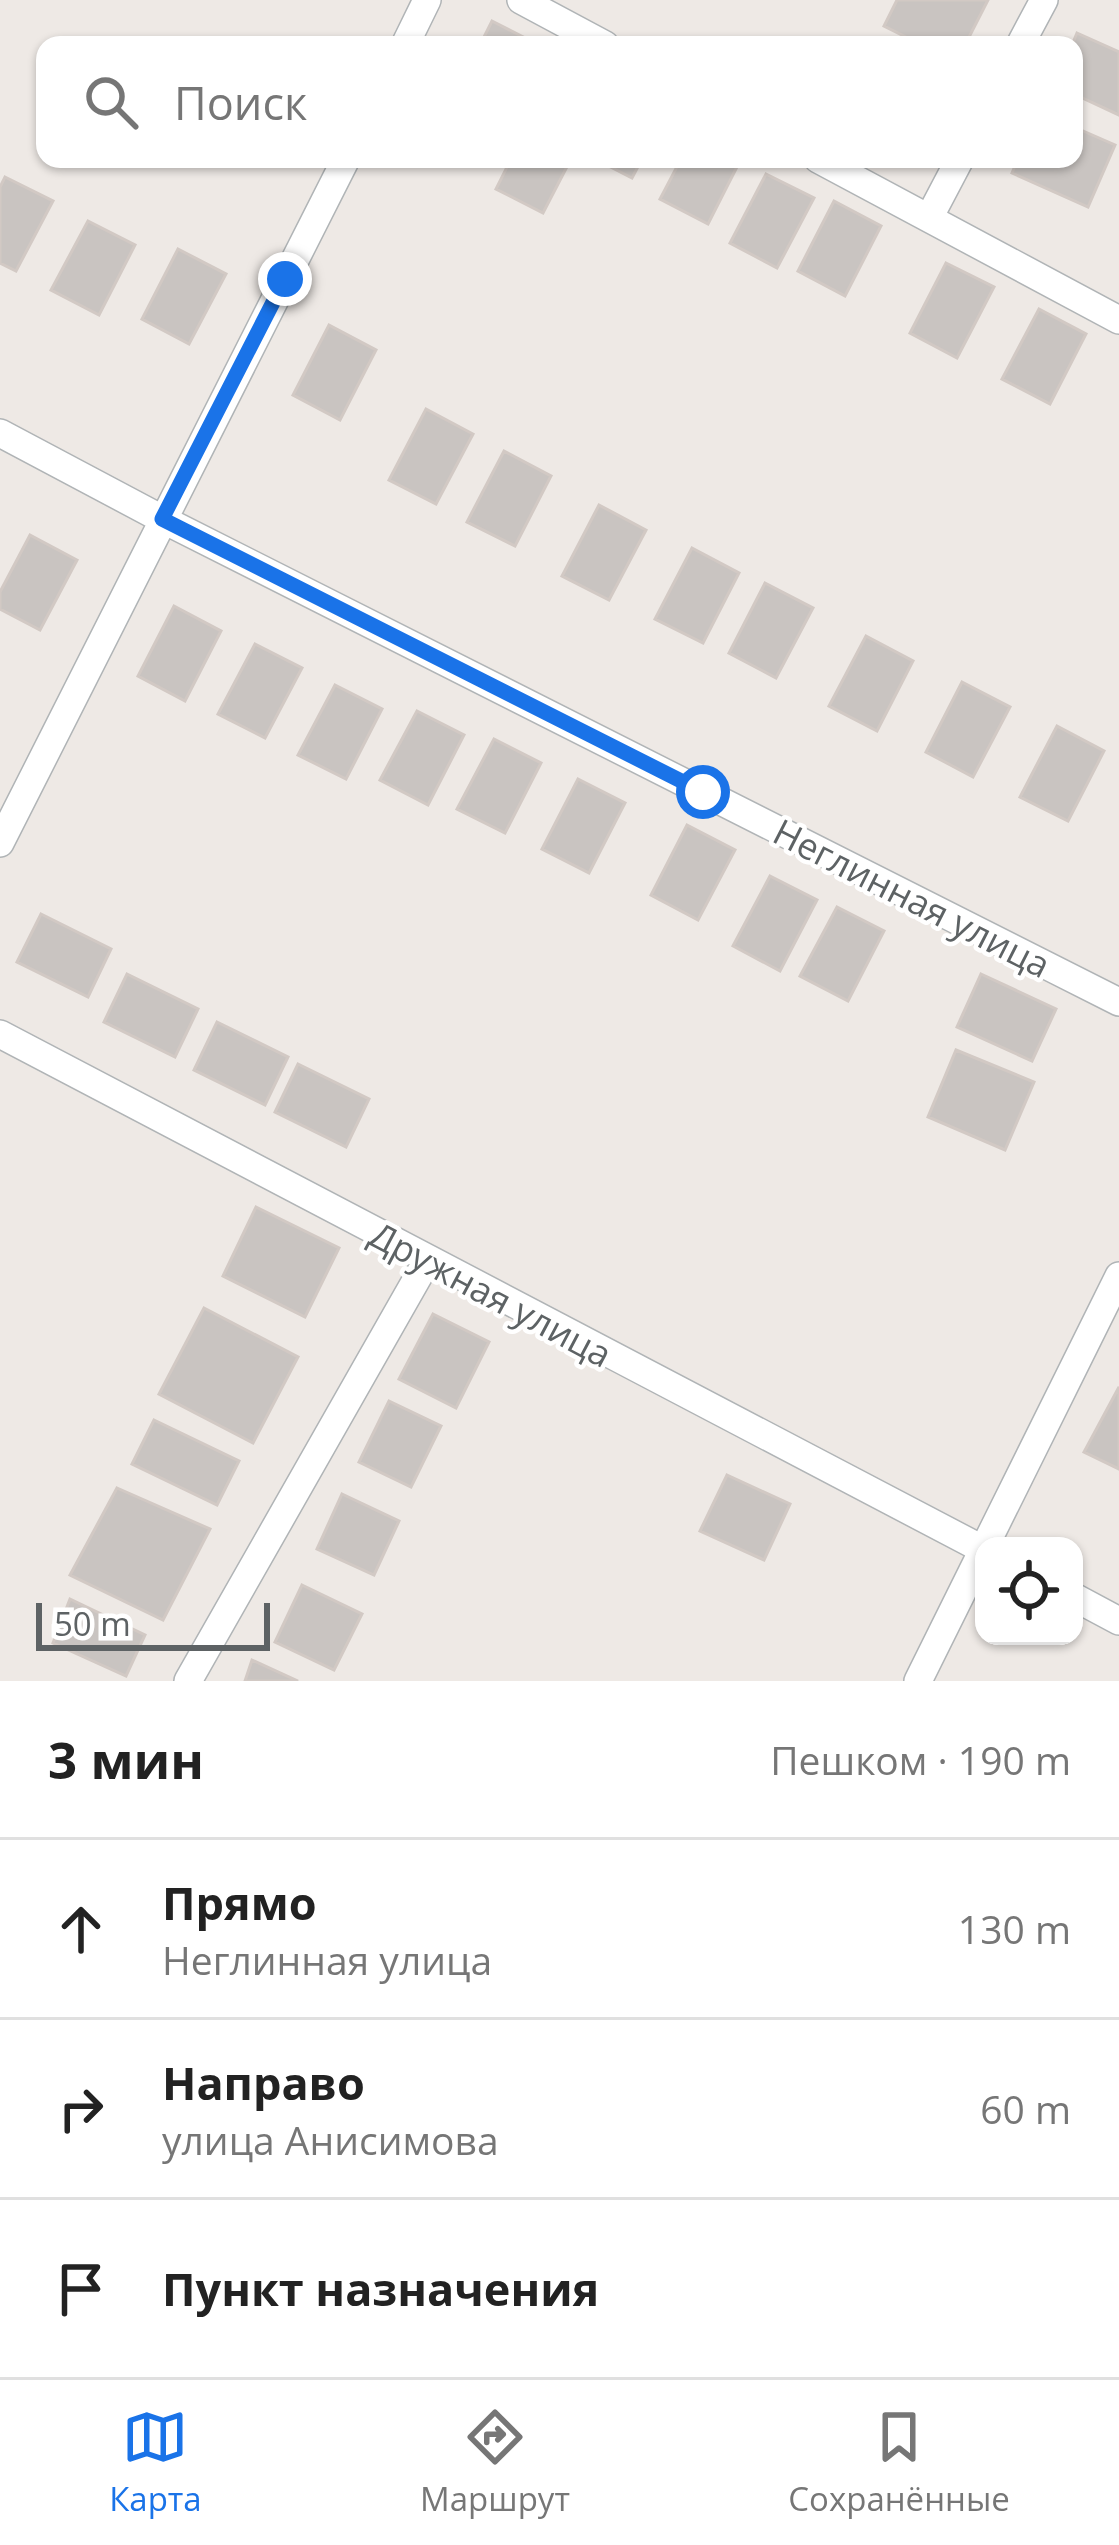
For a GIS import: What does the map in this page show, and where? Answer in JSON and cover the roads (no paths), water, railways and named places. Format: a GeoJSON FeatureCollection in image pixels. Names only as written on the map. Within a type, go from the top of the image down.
{"type":"FeatureCollection","features":[{"type":"Feature","properties":{"kind":"street"},"geometry":{"type":"LineString","coordinates":[[409,36],[428,0]]}},
{"type":"Feature","properties":{"kind":"street"},"geometry":{"type":"LineString","coordinates":[[520,0],[588,36]]}},
{"type":"Feature","properties":{"kind":"street"},"geometry":{"type":"LineString","coordinates":[[1025,36],[1044,0]]}},
{"type":"Feature","properties":{"kind":"street"},"geometry":{"type":"LineString","coordinates":[[0,843],[341,168]]}},
{"type":"Feature","properties":{"kind":"street"},"geometry":{"type":"LineString","coordinates":[[835,168],[1119,320]]}},
{"type":"Feature","properties":{"kind":"street"},"geometry":{"type":"LineString","coordinates":[[929,218],[955,168]]}},
{"type":"Feature","properties":{"kind":"street","name":"Неглинная улица"},"geometry":{"type":"LineString","coordinates":[[0,433],[1119,1002]]}},
{"type":"Feature","properties":{"kind":"street","name":"Дружная улица"},"geometry":{"type":"LineString","coordinates":[[0,1034],[975,1544]]}},
{"type":"Feature","properties":{"kind":"street"},"geometry":{"type":"LineString","coordinates":[[188,1681],[427,1261]]}},
{"type":"Feature","properties":{"kind":"street"},"geometry":{"type":"LineString","coordinates":[[990,1537],[1119,1276]]}},
{"type":"Feature","properties":{"kind":"street"},"geometry":{"type":"LineString","coordinates":[[918,1681],[975,1567]]}},
{"type":"Feature","properties":{"kind":"street"},"geometry":{"type":"LineString","coordinates":[[1083,1602],[1119,1621]]}}]}
